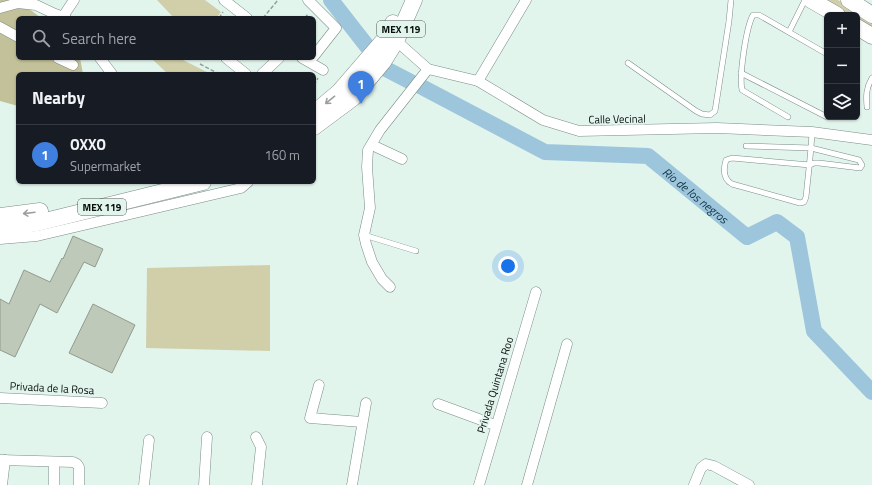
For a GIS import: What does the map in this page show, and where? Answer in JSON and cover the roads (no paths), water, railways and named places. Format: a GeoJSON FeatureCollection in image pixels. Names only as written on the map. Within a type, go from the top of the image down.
{"type":"FeatureCollection","features":[{"type":"Feature","properties":{"kind":"main road","name":"MEX 119"},"geometry":{"type":"LineString","coordinates":[[392,38],[403,0]]}},
{"type":"Feature","properties":{"kind":"main road","name":"MEX 119"},"geometry":{"type":"LineString","coordinates":[[316,111],[368,69],[392,38],[414,0]]}},
{"type":"Feature","properties":{"kind":"main road"},"geometry":{"type":"LineString","coordinates":[[811,0],[832,12]]}},
{"type":"Feature","properties":{"kind":"main road"},"geometry":{"type":"LineString","coordinates":[[849,0],[872,15]]}},
{"type":"Feature","properties":{"kind":"main road"},"geometry":{"type":"LineString","coordinates":[[860,29],[872,36]]}},
{"type":"Feature","properties":{"kind":"main road","name":"MEX 119"},"geometry":{"type":"LineString","coordinates":[[316,125],[353,98],[368,69]]}},
{"type":"Feature","properties":{"kind":"main road","name":"MEX 119"},"geometry":{"type":"LineString","coordinates":[[0,216],[34,212],[153,184]]}},
{"type":"Feature","properties":{"kind":"main road","name":"MEX 119"},"geometry":{"type":"LineString","coordinates":[[0,228],[37,223],[195,184]]}},
{"type":"Feature","properties":{"kind":"street"},"geometry":{"type":"LineString","coordinates":[[61,16],[74,0]]}},
{"type":"Feature","properties":{"kind":"street"},"geometry":{"type":"LineString","coordinates":[[224,0],[244,16]]}},
{"type":"Feature","properties":{"kind":"street"},"geometry":{"type":"LineString","coordinates":[[308,0],[336,28],[316,50]]}},
{"type":"Feature","properties":{"kind":"street"},"geometry":{"type":"LineString","coordinates":[[478,81],[526,0]]}},
{"type":"Feature","properties":{"kind":"street"},"geometry":{"type":"LineString","coordinates":[[0,8],[18,3],[36,5],[58,16]]}},
{"type":"Feature","properties":{"kind":"street"},"geometry":{"type":"LineString","coordinates":[[0,27],[16,36]]}},
{"type":"Feature","properties":{"kind":"street","name":"Calle Vecinal"},"geometry":{"type":"LineString","coordinates":[[392,38],[428,69],[478,81],[543,120],[579,131],[717,128],[812,132],[872,140]]}},
{"type":"Feature","properties":{"kind":"street"},"geometry":{"type":"LineString","coordinates":[[62,60],[73,66]]}},
{"type":"Feature","properties":{"kind":"street"},"geometry":{"type":"LineString","coordinates":[[105,60],[111,72]]}},
{"type":"Feature","properties":{"kind":"street"},"geometry":{"type":"LineString","coordinates":[[228,60],[244,72]]}},
{"type":"Feature","properties":{"kind":"street"},"geometry":{"type":"LineString","coordinates":[[264,72],[277,60]]}},
{"type":"Feature","properties":{"kind":"street"},"geometry":{"type":"LineString","coordinates":[[311,60],[323,70]]}},
{"type":"Feature","properties":{"kind":"street"},"geometry":{"type":"LineString","coordinates":[[390,287],[382,280],[372,262],[364,235],[370,208],[367,166],[368,150],[380,130],[428,69]]}},
{"type":"Feature","properties":{"kind":"street"},"geometry":{"type":"LineString","coordinates":[[372,144],[402,159]]}},
{"type":"Feature","properties":{"kind":"street"},"geometry":{"type":"LineString","coordinates":[[0,239],[37,236],[241,188],[246,184]]}},
{"type":"Feature","properties":{"kind":"street","name":"Privada Quintana Roo"},"geometry":{"type":"LineString","coordinates":[[479,485],[495,425],[536,292]]}},
{"type":"Feature","properties":{"kind":"street"},"geometry":{"type":"LineString","coordinates":[[527,485],[567,344]]}},
{"type":"Feature","properties":{"kind":"street"},"geometry":{"type":"LineString","coordinates":[[319,385],[310,418],[362,422]]}},
{"type":"Feature","properties":{"kind":"street","name":"Privada de la Rosa"},"geometry":{"type":"LineString","coordinates":[[0,398],[102,403]]}},
{"type":"Feature","properties":{"kind":"street"},"geometry":{"type":"LineString","coordinates":[[352,485],[366,403]]}},
{"type":"Feature","properties":{"kind":"street"},"geometry":{"type":"LineString","coordinates":[[438,404],[495,425]]}},
{"type":"Feature","properties":{"kind":"street"},"geometry":{"type":"LineString","coordinates":[[256,437],[261,447],[257,485]]}},
{"type":"Feature","properties":{"kind":"street"},"geometry":{"type":"LineString","coordinates":[[204,485],[206,438]]}},
{"type":"Feature","properties":{"kind":"street"},"geometry":{"type":"LineString","coordinates":[[144,485],[150,440]]}},
{"type":"Feature","properties":{"kind":"street"},"geometry":{"type":"LineString","coordinates":[[2,485],[2,460],[73,462],[79,467],[79,485]]}},
{"type":"Feature","properties":{"kind":"street"},"geometry":{"type":"LineString","coordinates":[[54,462],[54,485]]}},
{"type":"Feature","properties":{"kind":"street"},"geometry":{"type":"LineString","coordinates":[[694,485],[701,468],[706,464],[714,466],[749,485]]}},
{"type":"Feature","properties":{"kind":"lane"},"geometry":{"type":"LineString","coordinates":[[628,63],[696,111],[702,114],[710,115],[715,111],[731,0]]}},
{"type":"Feature","properties":{"kind":"lane"},"geometry":{"type":"LineString","coordinates":[[789,32],[805,0]]}},
{"type":"Feature","properties":{"kind":"lane"},"geometry":{"type":"LineString","coordinates":[[788,117],[742,90],[741,73],[750,20],[754,15],[759,15],[824,52]]}},
{"type":"Feature","properties":{"kind":"lane"},"geometry":{"type":"LineString","coordinates":[[741,73],[824,114]]}},
{"type":"Feature","properties":{"kind":"lane"},"geometry":{"type":"LineString","coordinates":[[867,107],[866,96],[868,85],[872,78]]}},
{"type":"Feature","properties":{"kind":"lane"},"geometry":{"type":"LineString","coordinates":[[746,146],[811,148],[852,157],[859,160],[862,165],[860,168],[818,163],[810,165],[732,158],[726,160],[724,177],[726,181],[800,203],[804,202],[806,197],[810,165],[811,148],[812,132]]}},
{"type":"Feature","properties":{"kind":"lane"},"geometry":{"type":"LineString","coordinates":[[364,235],[416,251]]}},
{"type":"Feature","properties":{"kind":"waterway","name":"Rio de los negros"},"geometry":{"type":"LineString","coordinates":[[331,0],[384,68],[411,82]]}},
{"type":"Feature","properties":{"kind":"waterway","name":"Rio de los negros"},"geometry":{"type":"LineString","coordinates":[[420,86],[545,152],[648,156],[747,237],[777,222],[797,237],[814,331],[872,392]]}},
{"type":"Feature","properties":{"kind":"place","name":"OXXO"},"geometry":{"type":"Point","coordinates":[361,104]}}]}
